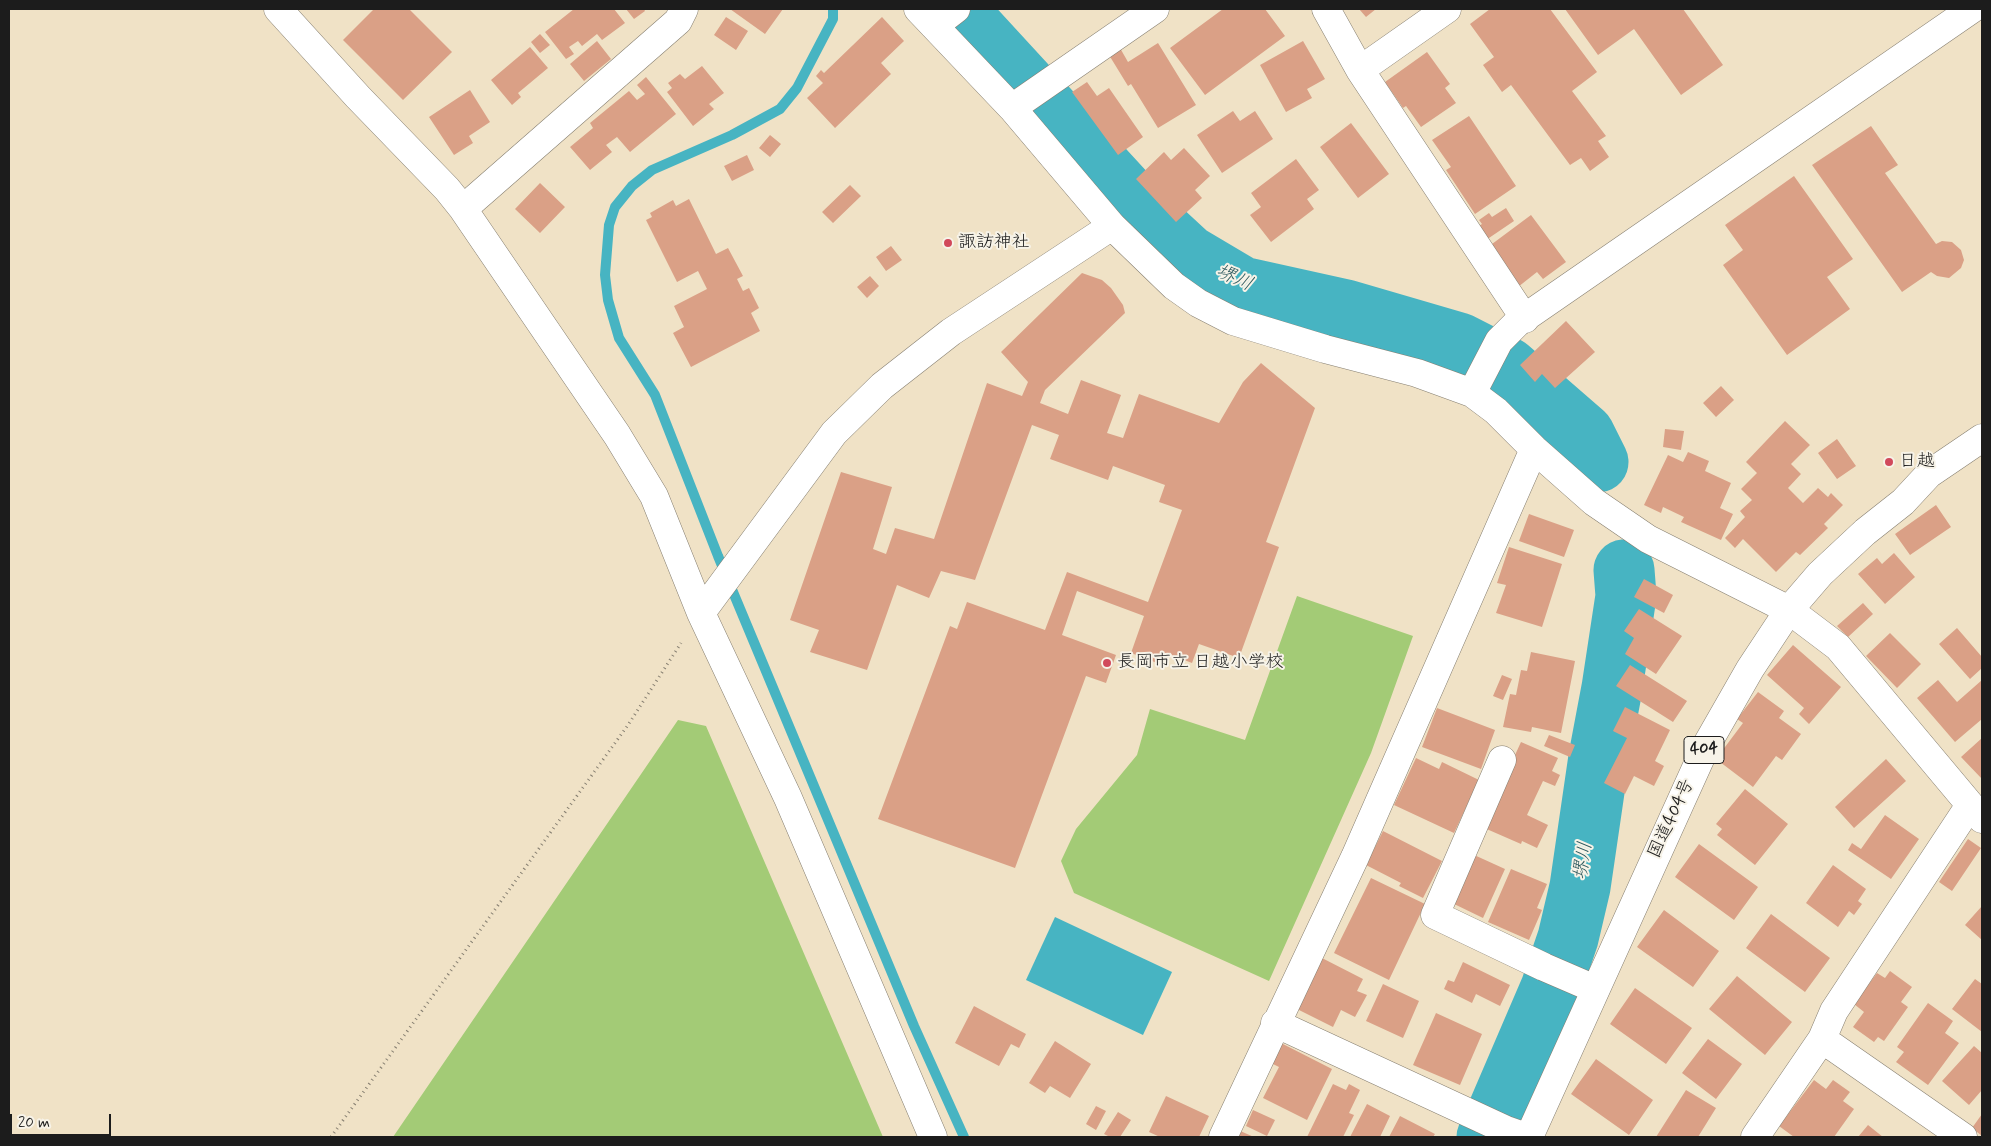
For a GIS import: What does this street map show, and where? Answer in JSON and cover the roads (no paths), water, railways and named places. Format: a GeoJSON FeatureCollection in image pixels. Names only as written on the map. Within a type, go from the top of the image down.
{"type":"FeatureCollection","features":[{"type":"Feature","properties":{"kind":"main road"},"geometry":{"type":"LineString","coordinates":[[278,9],[358,98],[448,189],[464,209],[617,435],[654,496],[701,613],[788,798],[933,1137]]}},
{"type":"Feature","properties":{"kind":"main road"},"geometry":{"type":"LineString","coordinates":[[464,209],[678,21],[684,9]]}},
{"type":"Feature","properties":{"kind":"main road"},"geometry":{"type":"LineString","coordinates":[[956,9],[926,17],[1012,108],[1112,226],[1174,286],[1198,303],[1232,321],[1324,350],[1418,373],[1472,393],[1496,411],[1534,449],[1594,502],[1648,539],[1789,610],[1838,647],[1976,812],[1834,1011],[1822,1039],[1755,1137]]}},
{"type":"Feature","properties":{"kind":"main road"},"geometry":{"type":"LineString","coordinates":[[1012,108],[1155,9]]}},
{"type":"Feature","properties":{"kind":"main road"},"geometry":{"type":"LineString","coordinates":[[1326,9],[1360,70],[1525,318]]}},
{"type":"Feature","properties":{"kind":"main road"},"geometry":{"type":"LineString","coordinates":[[1360,70],[1447,9]]}},
{"type":"Feature","properties":{"kind":"main road"},"geometry":{"type":"LineString","coordinates":[[1472,393],[1498,341],[1525,318],[1972,9]]}},
{"type":"Feature","properties":{"kind":"main road"},"geometry":{"type":"LineString","coordinates":[[701,613],[717,594],[834,433],[882,386],[951,332],[1112,226]]}},
{"type":"Feature","properties":{"kind":"main road","name":"国道404号"},"geometry":{"type":"LineString","coordinates":[[1511,1131],[1595,989],[1706,746],[1750,670],[1789,610],[1820,574],[1865,532],[1903,502],[1929,474],[1982,438]]}},
{"type":"Feature","properties":{"kind":"main road"},"geometry":{"type":"LineString","coordinates":[[1223,1137],[1354,857],[1534,449]]}},
{"type":"Feature","properties":{"kind":"main road"},"geometry":{"type":"LineString","coordinates":[[1502,760],[1434,915],[1595,989]]}},
{"type":"Feature","properties":{"kind":"main road"},"geometry":{"type":"LineString","coordinates":[[1275,1023],[1511,1131]]}},
{"type":"Feature","properties":{"kind":"main road"},"geometry":{"type":"LineString","coordinates":[[1822,1039],[1963,1137]]}},
{"type":"Feature","properties":{"kind":"water"},"geometry":{"type":"Polygon","coordinates":[[[1055,917],[1172,972],[1143,1035],[1026,980],[1055,917]]]}},
{"type":"Feature","properties":{"kind":"waterway"},"geometry":{"type":"LineString","coordinates":[[833,9],[833,19],[797,88],[780,109],[732,135],[652,170],[632,186],[615,207],[609,225],[605,275],[608,300],[619,338],[655,395],[718,556],[914,1026],[964,1137]]}},
{"type":"Feature","properties":{"kind":"waterway","name":"堺川"},"geometry":{"type":"LineString","coordinates":[[956,9],[1148,218],[1188,255],[1242,287],[1346,310],[1459,343],[1508,368],[1584,434],[1598,462]]}},
{"type":"Feature","properties":{"kind":"waterway","name":"堺川"},"geometry":{"type":"LineString","coordinates":[[1487,1137],[1551,988],[1568,938],[1580,887],[1599,757],[1612,688],[1626,596],[1624,570]]}},
{"type":"Feature","properties":{"kind":"place","name":"諏訪神社"},"geometry":{"type":"Point","coordinates":[948,243]}},
{"type":"Feature","properties":{"kind":"place","name":"日越"},"geometry":{"type":"Point","coordinates":[1889,462]}},
{"type":"Feature","properties":{"kind":"place","name":"長岡市立 日越小学校"},"geometry":{"type":"Point","coordinates":[1107,663]}}]}
